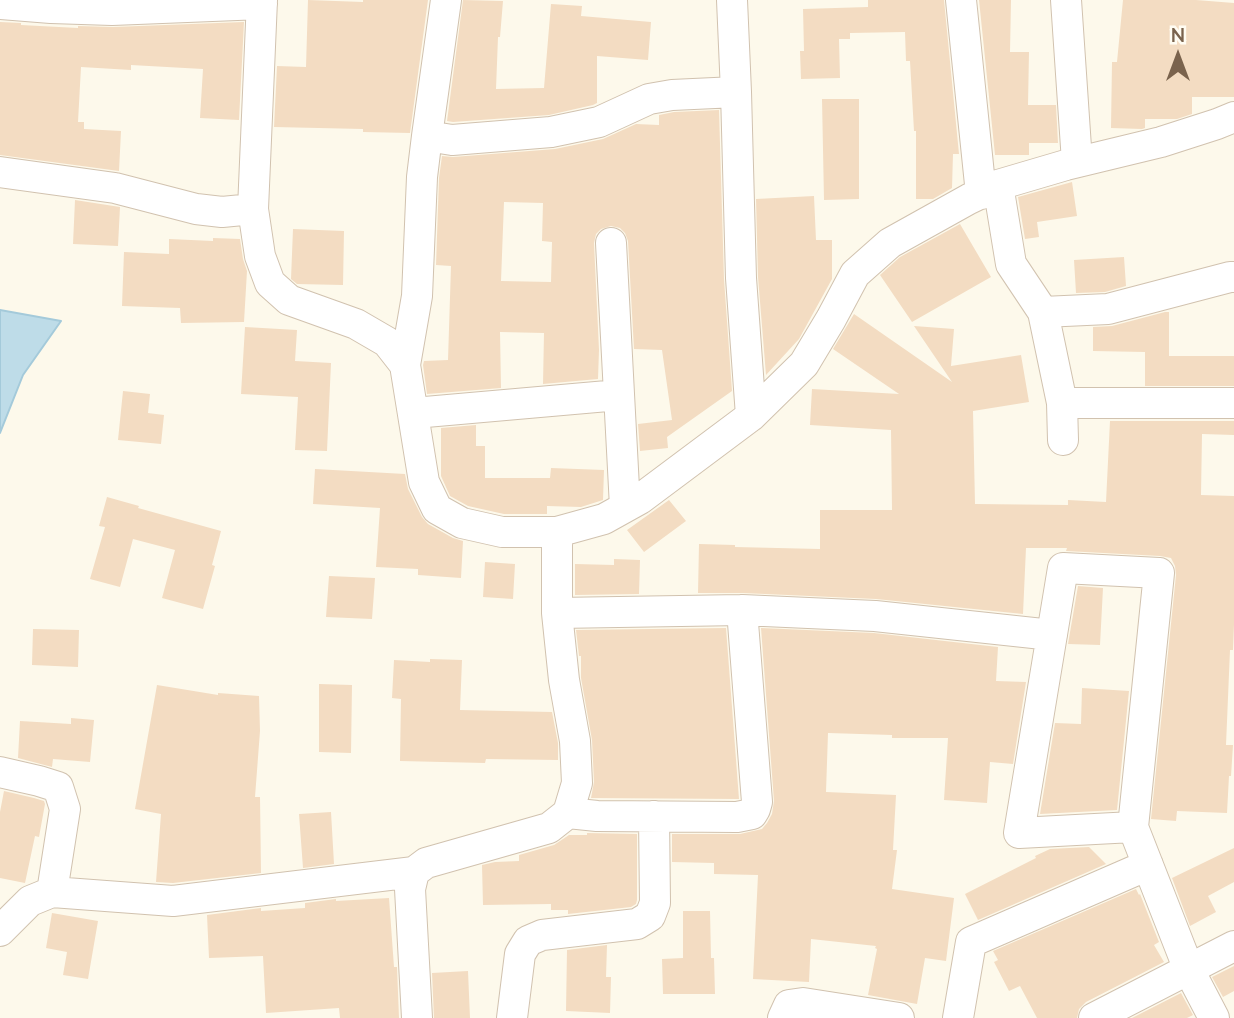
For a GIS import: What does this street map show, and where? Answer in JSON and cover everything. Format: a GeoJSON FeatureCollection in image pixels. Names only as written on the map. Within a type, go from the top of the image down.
{"type":"FeatureCollection","features":[{"type":"Feature","properties":{"kind":"street"},"geometry":{"type":"LineString","coordinates":[[446,0],[422,177],[417,296],[405,365],[424,482],[437,509],[462,523],[502,532],[557,532],[604,519],[640,499],[751,416],[804,364],[855,274],[890,243],[990,189],[1161,142],[1234,117]]}},
{"type":"Feature","properties":{"kind":"street"},"geometry":{"type":"LineString","coordinates":[[732,0],[741,278],[751,416]]}},
{"type":"Feature","properties":{"kind":"street"},"geometry":{"type":"LineString","coordinates":[[961,0],[990,189],[1010,264],[1043,312],[1062,403],[1063,440]]}},
{"type":"Feature","properties":{"kind":"street"},"geometry":{"type":"LineString","coordinates":[[1066,0],[1077,163]]}},
{"type":"Feature","properties":{"kind":"street"},"geometry":{"type":"LineString","coordinates":[[0,4],[112,10],[262,2],[253,209],[260,256],[270,282],[289,300],[356,324],[387,342],[405,365]]}},
{"type":"Feature","properties":{"kind":"street"},"geometry":{"type":"LineString","coordinates":[[427,136],[452,140],[551,132],[599,122],[649,99],[672,95],[736,92]]}},
{"type":"Feature","properties":{"kind":"street"},"geometry":{"type":"LineString","coordinates":[[0,172],[115,188],[196,209],[222,212],[253,209]]}},
{"type":"Feature","properties":{"kind":"street"},"geometry":{"type":"LineString","coordinates":[[611,243],[625,507]]}},
{"type":"Feature","properties":{"kind":"street"},"geometry":{"type":"LineString","coordinates":[[1043,312],[1108,309],[1234,277]]}},
{"type":"Feature","properties":{"kind":"street"},"geometry":{"type":"LineString","coordinates":[[414,413],[619,395]]}},
{"type":"Feature","properties":{"kind":"street"},"geometry":{"type":"LineString","coordinates":[[1062,403],[1234,403]]}},
{"type":"Feature","properties":{"kind":"street"},"geometry":{"type":"LineString","coordinates":[[0,931],[30,901],[52,892],[173,901],[414,872],[426,863],[548,828],[568,813],[577,783],[575,741],[564,680],[557,613],[557,532]]}},
{"type":"Feature","properties":{"kind":"street"},"geometry":{"type":"LineString","coordinates":[[1133,827],[1019,833],[1063,568],[1159,573],[1133,827],[1189,970],[1214,1018]]}},
{"type":"Feature","properties":{"kind":"street"},"geometry":{"type":"LineString","coordinates":[[557,613],[742,610],[875,616],[1052,635]]}},
{"type":"Feature","properties":{"kind":"street"},"geometry":{"type":"LineString","coordinates":[[568,813],[597,816],[737,817],[752,814],[757,802],[742,610]]}},
{"type":"Feature","properties":{"kind":"street"},"geometry":{"type":"LineString","coordinates":[[0,772],[58,787],[65,809],[52,892]]}},
{"type":"Feature","properties":{"kind":"street"},"geometry":{"type":"LineString","coordinates":[[512,1018],[520,954],[528,942],[542,935],[637,924],[650,916],[655,903],[654,816]]}},
{"type":"Feature","properties":{"kind":"street"},"geometry":{"type":"LineString","coordinates":[[958,1018],[971,942],[1148,865]]}},
{"type":"Feature","properties":{"kind":"street"},"geometry":{"type":"LineString","coordinates":[[414,872],[410,889],[417,1018]]}},
{"type":"Feature","properties":{"kind":"street"},"geometry":{"type":"LineString","coordinates":[[1094,1018],[1234,946]]}},
{"type":"Feature","properties":{"kind":"street"},"geometry":{"type":"LineString","coordinates":[[783,1018],[789,1005],[803,1003],[899,1018]]}},
{"type":"Feature","properties":{"kind":"water"},"geometry":{"type":"Polygon","coordinates":[[[0,310],[61,321],[23,375],[0,433],[0,310]]]}},
{"type":"Feature","properties":{"kind":"building"},"geometry":{"type":"Polygon","coordinates":[[[308,0],[428,0],[410,133],[274,127],[277,66],[306,67],[308,0]]]}},
{"type":"Feature","properties":{"kind":"building"},"geometry":{"type":"Polygon","coordinates":[[[463,0],[503,1],[498,37],[496,89],[544,88],[551,4],[582,6],[581,16],[651,22],[648,60],[597,56],[597,103],[593,105],[549,115],[447,121],[463,0]]]}},
{"type":"Feature","properties":{"kind":"building"},"geometry":{"type":"Polygon","coordinates":[[[868,0],[944,0],[959,154],[953,154],[952,188],[933,199],[916,199],[916,131],[910,61],[906,61],[905,32],[850,33],[850,39],[839,39],[840,78],[801,79],[800,51],[804,51],[803,9],[868,7],[868,0]]]}},
{"type":"Feature","properties":{"kind":"building"},"geometry":{"type":"Polygon","coordinates":[[[979,0],[1011,0],[1010,52],[1029,52],[1028,105],[1056,105],[1058,143],[1029,143],[1029,155],[995,155],[979,0]]]}},
{"type":"Feature","properties":{"kind":"building"},"geometry":{"type":"Polygon","coordinates":[[[1123,0],[1234,3],[1234,97],[1192,97],[1192,114],[1177,119],[1145,119],[1145,128],[1142,129],[1111,128],[1112,62],[1117,62],[1123,0]]]}},
{"type":"Feature","properties":{"kind":"building"},"geometry":{"type":"Polygon","coordinates":[[[0,22],[78,28],[244,22],[239,120],[200,118],[203,69],[131,65],[131,70],[81,67],[78,122],[84,122],[84,129],[121,131],[119,171],[0,155],[0,22]]]}},
{"type":"Feature","properties":{"kind":"building"},"geometry":{"type":"Polygon","coordinates":[[[822,99],[859,99],[859,199],[824,200],[822,99]]]}},
{"type":"Feature","properties":{"kind":"building"},"geometry":{"type":"Polygon","coordinates":[[[719,110],[724,279],[732,391],[667,437],[668,448],[640,451],[638,424],[672,420],[662,350],[634,349],[628,241],[620,228],[611,226],[596,234],[594,243],[598,379],[543,384],[544,333],[500,332],[501,388],[427,394],[424,361],[448,360],[451,266],[436,265],[442,156],[555,149],[603,139],[636,124],[659,125],[659,115],[719,110]],[[504,202],[501,281],[551,282],[552,242],[542,241],[543,203],[504,202]]]}},
{"type":"Feature","properties":{"kind":"building"},"geometry":{"type":"Polygon","coordinates":[[[1072,182],[1077,216],[1037,222],[1039,237],[1025,239],[1018,197],[1072,182]]]}},
{"type":"Feature","properties":{"kind":"building"},"geometry":{"type":"Polygon","coordinates":[[[814,196],[816,240],[832,240],[832,279],[799,339],[766,375],[758,277],[756,199],[814,196]]]}},
{"type":"Feature","properties":{"kind":"building"},"geometry":{"type":"Polygon","coordinates":[[[75,200],[120,207],[118,246],[73,244],[75,200]]]}},
{"type":"Feature","properties":{"kind":"building"},"geometry":{"type":"Polygon","coordinates":[[[960,224],[991,277],[912,322],[880,275],[900,257],[960,224]]]}},
{"type":"Feature","properties":{"kind":"building"},"geometry":{"type":"Polygon","coordinates":[[[293,229],[344,231],[343,285],[297,284],[291,279],[293,229]]]}},
{"type":"Feature","properties":{"kind":"building"},"geometry":{"type":"Polygon","coordinates":[[[213,238],[240,239],[247,271],[244,322],[181,323],[180,308],[122,306],[124,252],[169,254],[169,239],[213,241],[213,238]]]}},
{"type":"Feature","properties":{"kind":"building"},"geometry":{"type":"Polygon","coordinates":[[[1124,257],[1126,286],[1105,292],[1076,293],[1074,260],[1124,257]]]}},
{"type":"Feature","properties":{"kind":"building"},"geometry":{"type":"Polygon","coordinates":[[[1169,312],[1169,356],[1234,356],[1234,386],[1145,386],[1145,352],[1093,351],[1093,327],[1112,326],[1169,312]]]}},
{"type":"Feature","properties":{"kind":"building"},"geometry":{"type":"Polygon","coordinates":[[[854,314],[952,382],[914,326],[954,329],[951,366],[1021,355],[1029,402],[973,411],[975,504],[1068,505],[1068,500],[1106,502],[1110,421],[1234,421],[1234,435],[1202,434],[1201,495],[1234,496],[1234,624],[1233,650],[1230,650],[1226,745],[1233,745],[1227,813],[1177,811],[1176,821],[1151,819],[1176,575],[1171,558],[1066,551],[1067,548],[1026,548],[1023,614],[876,599],[698,593],[699,544],[820,549],[820,510],[892,510],[891,430],[810,425],[812,389],[899,394],[833,349],[854,314]]]}},
{"type":"Feature","properties":{"kind":"building"},"geometry":{"type":"Polygon","coordinates":[[[245,327],[297,330],[295,361],[331,363],[327,451],[295,450],[298,397],[241,394],[245,327]]]}},
{"type":"Feature","properties":{"kind":"building"},"geometry":{"type":"Polygon","coordinates":[[[123,391],[150,394],[148,413],[164,415],[161,444],[118,440],[123,391]]]}},
{"type":"Feature","properties":{"kind":"building"},"geometry":{"type":"Polygon","coordinates":[[[476,425],[476,446],[485,446],[485,478],[550,478],[551,468],[604,470],[603,500],[581,507],[547,506],[547,514],[504,514],[468,506],[450,496],[441,476],[441,428],[476,425]]]}},
{"type":"Feature","properties":{"kind":"building"},"geometry":{"type":"Polygon","coordinates":[[[315,469],[405,474],[408,489],[428,524],[463,541],[461,578],[418,575],[418,569],[376,567],[380,508],[313,504],[315,469]]]}},
{"type":"Feature","properties":{"kind":"building"},"geometry":{"type":"Polygon","coordinates":[[[107,497],[221,531],[203,609],[162,598],[175,550],[133,539],[120,587],[90,579],[105,527],[99,526],[107,497]]]}},
{"type":"Feature","properties":{"kind":"building"},"geometry":{"type":"Polygon","coordinates":[[[669,500],[686,521],[644,552],[627,530],[669,500]]]}},
{"type":"Feature","properties":{"kind":"building"},"geometry":{"type":"Polygon","coordinates":[[[614,559],[640,560],[639,594],[575,595],[575,564],[614,565],[614,559]]]}},
{"type":"Feature","properties":{"kind":"building"},"geometry":{"type":"Polygon","coordinates":[[[485,562],[515,564],[513,599],[483,597],[485,562]]]}},
{"type":"Feature","properties":{"kind":"building"},"geometry":{"type":"Polygon","coordinates":[[[329,576],[375,578],[372,619],[326,617],[329,576]]]}},
{"type":"Feature","properties":{"kind":"building"},"geometry":{"type":"Polygon","coordinates":[[[1078,586],[1103,588],[1100,645],[1068,644],[1078,586]]]}},
{"type":"Feature","properties":{"kind":"building"},"geometry":{"type":"Polygon","coordinates":[[[726,628],[739,799],[591,798],[594,782],[592,740],[576,630],[726,628]]]}},
{"type":"Feature","properties":{"kind":"building"},"geometry":{"type":"Polygon","coordinates":[[[761,628],[874,633],[998,647],[996,681],[1026,682],[1013,764],[990,762],[987,803],[944,800],[948,738],[892,738],[892,735],[828,733],[826,792],[896,795],[893,850],[897,850],[892,889],[954,898],[946,961],[925,958],[917,1004],[868,995],[876,946],[811,939],[809,982],[753,979],[758,875],[714,874],[714,863],[672,862],[672,834],[740,834],[762,829],[772,814],[774,801],[761,628]]]}},
{"type":"Feature","properties":{"kind":"building"},"geometry":{"type":"Polygon","coordinates":[[[33,629],[79,630],[78,667],[32,665],[33,629]]]}},
{"type":"Feature","properties":{"kind":"building"},"geometry":{"type":"Polygon","coordinates":[[[430,659],[462,660],[460,710],[552,712],[558,743],[558,760],[486,759],[485,763],[400,761],[401,699],[392,698],[394,660],[430,662],[430,659]]]}},
{"type":"Feature","properties":{"kind":"building"},"geometry":{"type":"Polygon","coordinates":[[[319,684],[352,685],[351,753],[319,752],[319,684]]]}},
{"type":"Feature","properties":{"kind":"building"},"geometry":{"type":"Polygon","coordinates":[[[157,685],[218,695],[259,696],[260,731],[255,797],[260,797],[261,873],[173,883],[156,882],[161,814],[135,809],[157,685]]]}},
{"type":"Feature","properties":{"kind":"building"},"geometry":{"type":"Polygon","coordinates":[[[1082,688],[1129,691],[1117,810],[1040,814],[1055,723],[1081,724],[1082,688]]]}},
{"type":"Feature","properties":{"kind":"building"},"geometry":{"type":"Polygon","coordinates":[[[71,718],[94,720],[90,762],[53,759],[52,767],[18,758],[20,721],[71,724],[71,718]]]}},
{"type":"Feature","properties":{"kind":"building"},"geometry":{"type":"Polygon","coordinates":[[[4,791],[44,801],[45,804],[39,837],[35,836],[25,883],[0,878],[0,812],[4,791]]]}},
{"type":"Feature","properties":{"kind":"building"},"geometry":{"type":"Polygon","coordinates":[[[331,812],[334,864],[303,868],[299,814],[331,812]]]}},
{"type":"Feature","properties":{"kind":"building"},"geometry":{"type":"Polygon","coordinates":[[[637,834],[636,904],[631,907],[568,914],[568,910],[551,910],[551,904],[483,905],[482,865],[519,861],[519,855],[554,845],[569,835],[637,834]]]}},
{"type":"Feature","properties":{"kind":"building"},"geometry":{"type":"Polygon","coordinates":[[[1089,847],[1106,864],[978,920],[965,894],[1050,849],[1089,847]]]}},
{"type":"Feature","properties":{"kind":"building"},"geometry":{"type":"Polygon","coordinates":[[[1234,848],[1234,882],[1208,896],[1216,912],[1190,926],[1172,878],[1234,848]]]}},
{"type":"Feature","properties":{"kind":"building"},"geometry":{"type":"Polygon","coordinates":[[[1136,889],[1159,942],[1154,945],[1164,962],[1086,1002],[1079,1009],[1077,1018],[1037,1018],[1020,986],[1009,991],[994,962],[998,960],[993,951],[1136,889]]]}},
{"type":"Feature","properties":{"kind":"building"},"geometry":{"type":"Polygon","coordinates":[[[389,898],[394,967],[397,967],[399,1018],[340,1018],[339,1008],[266,1013],[263,956],[209,958],[207,915],[261,908],[261,911],[305,908],[305,903],[336,899],[389,898]]]}},
{"type":"Feature","properties":{"kind":"building"},"geometry":{"type":"Polygon","coordinates":[[[683,911],[710,911],[715,994],[663,994],[662,959],[683,958],[683,911]]]}},
{"type":"Feature","properties":{"kind":"building"},"geometry":{"type":"Polygon","coordinates":[[[52,913],[98,921],[88,979],[63,975],[67,952],[46,948],[52,913]]]}},
{"type":"Feature","properties":{"kind":"building"},"geometry":{"type":"Polygon","coordinates":[[[607,945],[606,977],[611,977],[610,1013],[566,1011],[567,950],[607,945]]]}},
{"type":"Feature","properties":{"kind":"building"},"geometry":{"type":"Polygon","coordinates":[[[1234,966],[1234,991],[1223,997],[1212,977],[1234,966]]]}},
{"type":"Feature","properties":{"kind":"building"},"geometry":{"type":"Polygon","coordinates":[[[468,971],[470,1018],[434,1018],[432,973],[468,971]]]}},
{"type":"Feature","properties":{"kind":"building"},"geometry":{"type":"Polygon","coordinates":[[[1181,993],[1193,1015],[1187,1018],[1132,1018],[1181,993]]]}}]}
